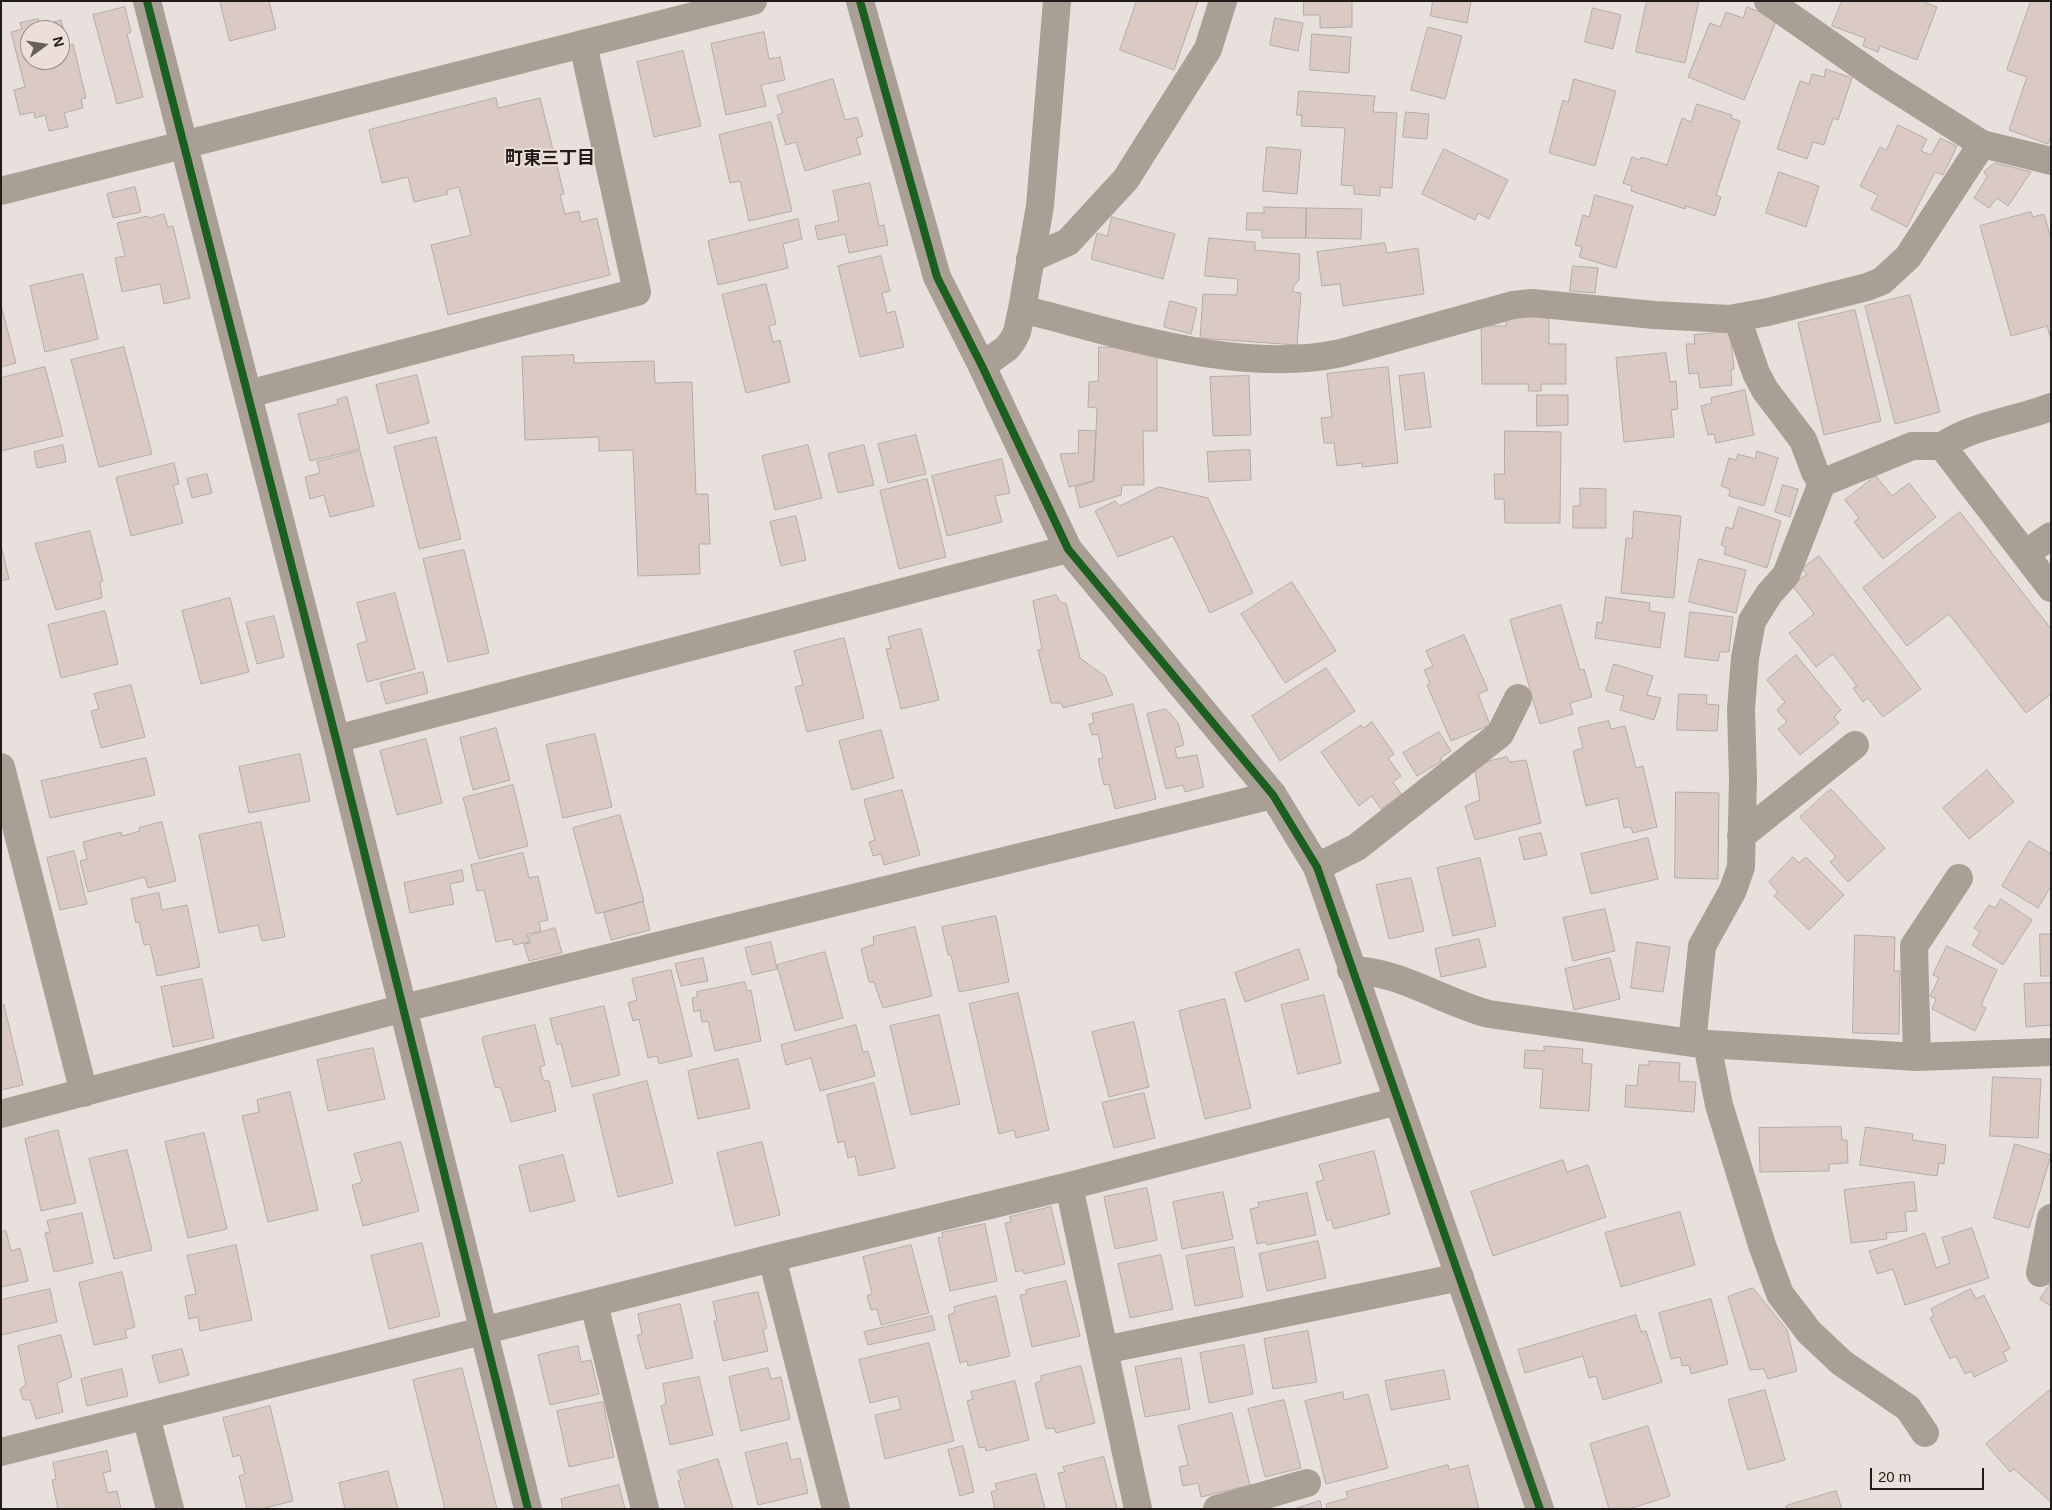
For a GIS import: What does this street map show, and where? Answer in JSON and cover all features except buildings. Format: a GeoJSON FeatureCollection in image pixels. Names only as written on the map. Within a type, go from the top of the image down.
{"type":"FeatureCollection","features":[{"type":"Feature","properties":{"kind":"street"},"geometry":{"type":"LineString","coordinates":[[147,1],[404,1008],[528,1509]]}},
{"type":"Feature","properties":{"kind":"street"},"geometry":{"type":"LineString","coordinates":[[1,191],[753,1]]}},
{"type":"Feature","properties":{"kind":"street"},"geometry":{"type":"LineString","coordinates":[[860,1],[937,276],[982,366],[1068,549],[1273,795],[1317,867],[1335,916],[1351,970],[1540,1509]]}},
{"type":"Feature","properties":{"kind":"street"},"geometry":{"type":"LineString","coordinates":[[982,366],[1007,348],[1013,340],[1017,332],[1022,309],[1040,206],[1057,1]]}},
{"type":"Feature","properties":{"kind":"street"},"geometry":{"type":"LineString","coordinates":[[1030,259],[1068,242],[1126,179],[1208,49],[1223,1]]}},
{"type":"Feature","properties":{"kind":"street"},"geometry":{"type":"LineString","coordinates":[[1768,1],[1881,80],[1982,144],[2051,161]]}},
{"type":"Feature","properties":{"kind":"street"},"geometry":{"type":"LineString","coordinates":[[248,394],[637,292],[583,44]]}},
{"type":"Feature","properties":{"kind":"street"},"geometry":{"type":"LineString","coordinates":[[1022,309],[1169,346],[1256,360],[1316,359],[1341,354],[1513,305],[1532,303],[1654,315],[1737,318],[1858,290],[1882,281],[1908,257],[1982,144]]}},
{"type":"Feature","properties":{"kind":"street"},"geometry":{"type":"LineString","coordinates":[[1737,318],[1756,373],[1765,390],[1802,440],[1815,472],[1822,483]]}},
{"type":"Feature","properties":{"kind":"street"},"geometry":{"type":"LineString","coordinates":[[1925,1433],[1908,1408],[1842,1363],[1809,1332],[1780,1294],[1762,1245],[1699,1044],[1702,946],[1733,890],[1741,867],[1743,780],[1741,709],[1745,658],[1752,621],[1769,594],[1786,575],[1822,483],[1912,446],[1942,446],[1954,438],[1976,429],[2051,407]]}},
{"type":"Feature","properties":{"kind":"street"},"geometry":{"type":"LineString","coordinates":[[1942,446],[2051,588]]}},
{"type":"Feature","properties":{"kind":"street"},"geometry":{"type":"LineString","coordinates":[[2025,554],[2051,536]]}},
{"type":"Feature","properties":{"kind":"street"},"geometry":{"type":"LineString","coordinates":[[336,739],[1068,549]]}},
{"type":"Feature","properties":{"kind":"street"},"geometry":{"type":"LineString","coordinates":[[1317,867],[1357,847],[1500,734],[1518,698]]}},
{"type":"Feature","properties":{"kind":"street"},"geometry":{"type":"LineString","coordinates":[[1741,836],[1855,745]]}},
{"type":"Feature","properties":{"kind":"street"},"geometry":{"type":"LineString","coordinates":[[1,767],[84,1093]]}},
{"type":"Feature","properties":{"kind":"street"},"geometry":{"type":"LineString","coordinates":[[1,1114],[404,1008],[1273,795]]}},
{"type":"Feature","properties":{"kind":"street"},"geometry":{"type":"LineString","coordinates":[[1917,1057],[1914,946],[1960,878]]}},
{"type":"Feature","properties":{"kind":"street"},"geometry":{"type":"LineString","coordinates":[[1351,970],[1369,970],[1390,976],[1466,1008],[1489,1014],[1699,1044],[1917,1057],[2051,1052]]}},
{"type":"Feature","properties":{"kind":"street"},"geometry":{"type":"LineString","coordinates":[[1,1452],[485,1332],[772,1258],[1069,1186],[1398,1101]]}},
{"type":"Feature","properties":{"kind":"street"},"geometry":{"type":"LineString","coordinates":[[1069,1186],[1138,1509]]}},
{"type":"Feature","properties":{"kind":"street"},"geometry":{"type":"LineString","coordinates":[[2040,1273],[2051,1218]]}},
{"type":"Feature","properties":{"kind":"street"},"geometry":{"type":"LineString","coordinates":[[772,1258],[836,1509]]}},
{"type":"Feature","properties":{"kind":"street"},"geometry":{"type":"LineString","coordinates":[[1104,1350],[1460,1277]]}},
{"type":"Feature","properties":{"kind":"street"},"geometry":{"type":"LineString","coordinates":[[594,1304],[645,1509]]}},
{"type":"Feature","properties":{"kind":"street"},"geometry":{"type":"LineString","coordinates":[[146,1416],[170,1509]]}},
{"type":"Feature","properties":{"kind":"street"},"geometry":{"type":"LineString","coordinates":[[1217,1509],[1307,1483]]}},
{"type":"Feature","properties":{"kind":"cycle path"},"geometry":{"type":"LineString","coordinates":[[147,1],[336,739],[528,1509]]}},
{"type":"Feature","properties":{"kind":"cycle path"},"geometry":{"type":"LineString","coordinates":[[860,1],[937,277],[982,366],[1068,549],[1273,795],[1317,867],[1540,1509]]}},
{"type":"Feature","properties":{"kind":"district","name":"町東三丁目"},"geometry":{"type":"Point","coordinates":[550,159]}}]}
